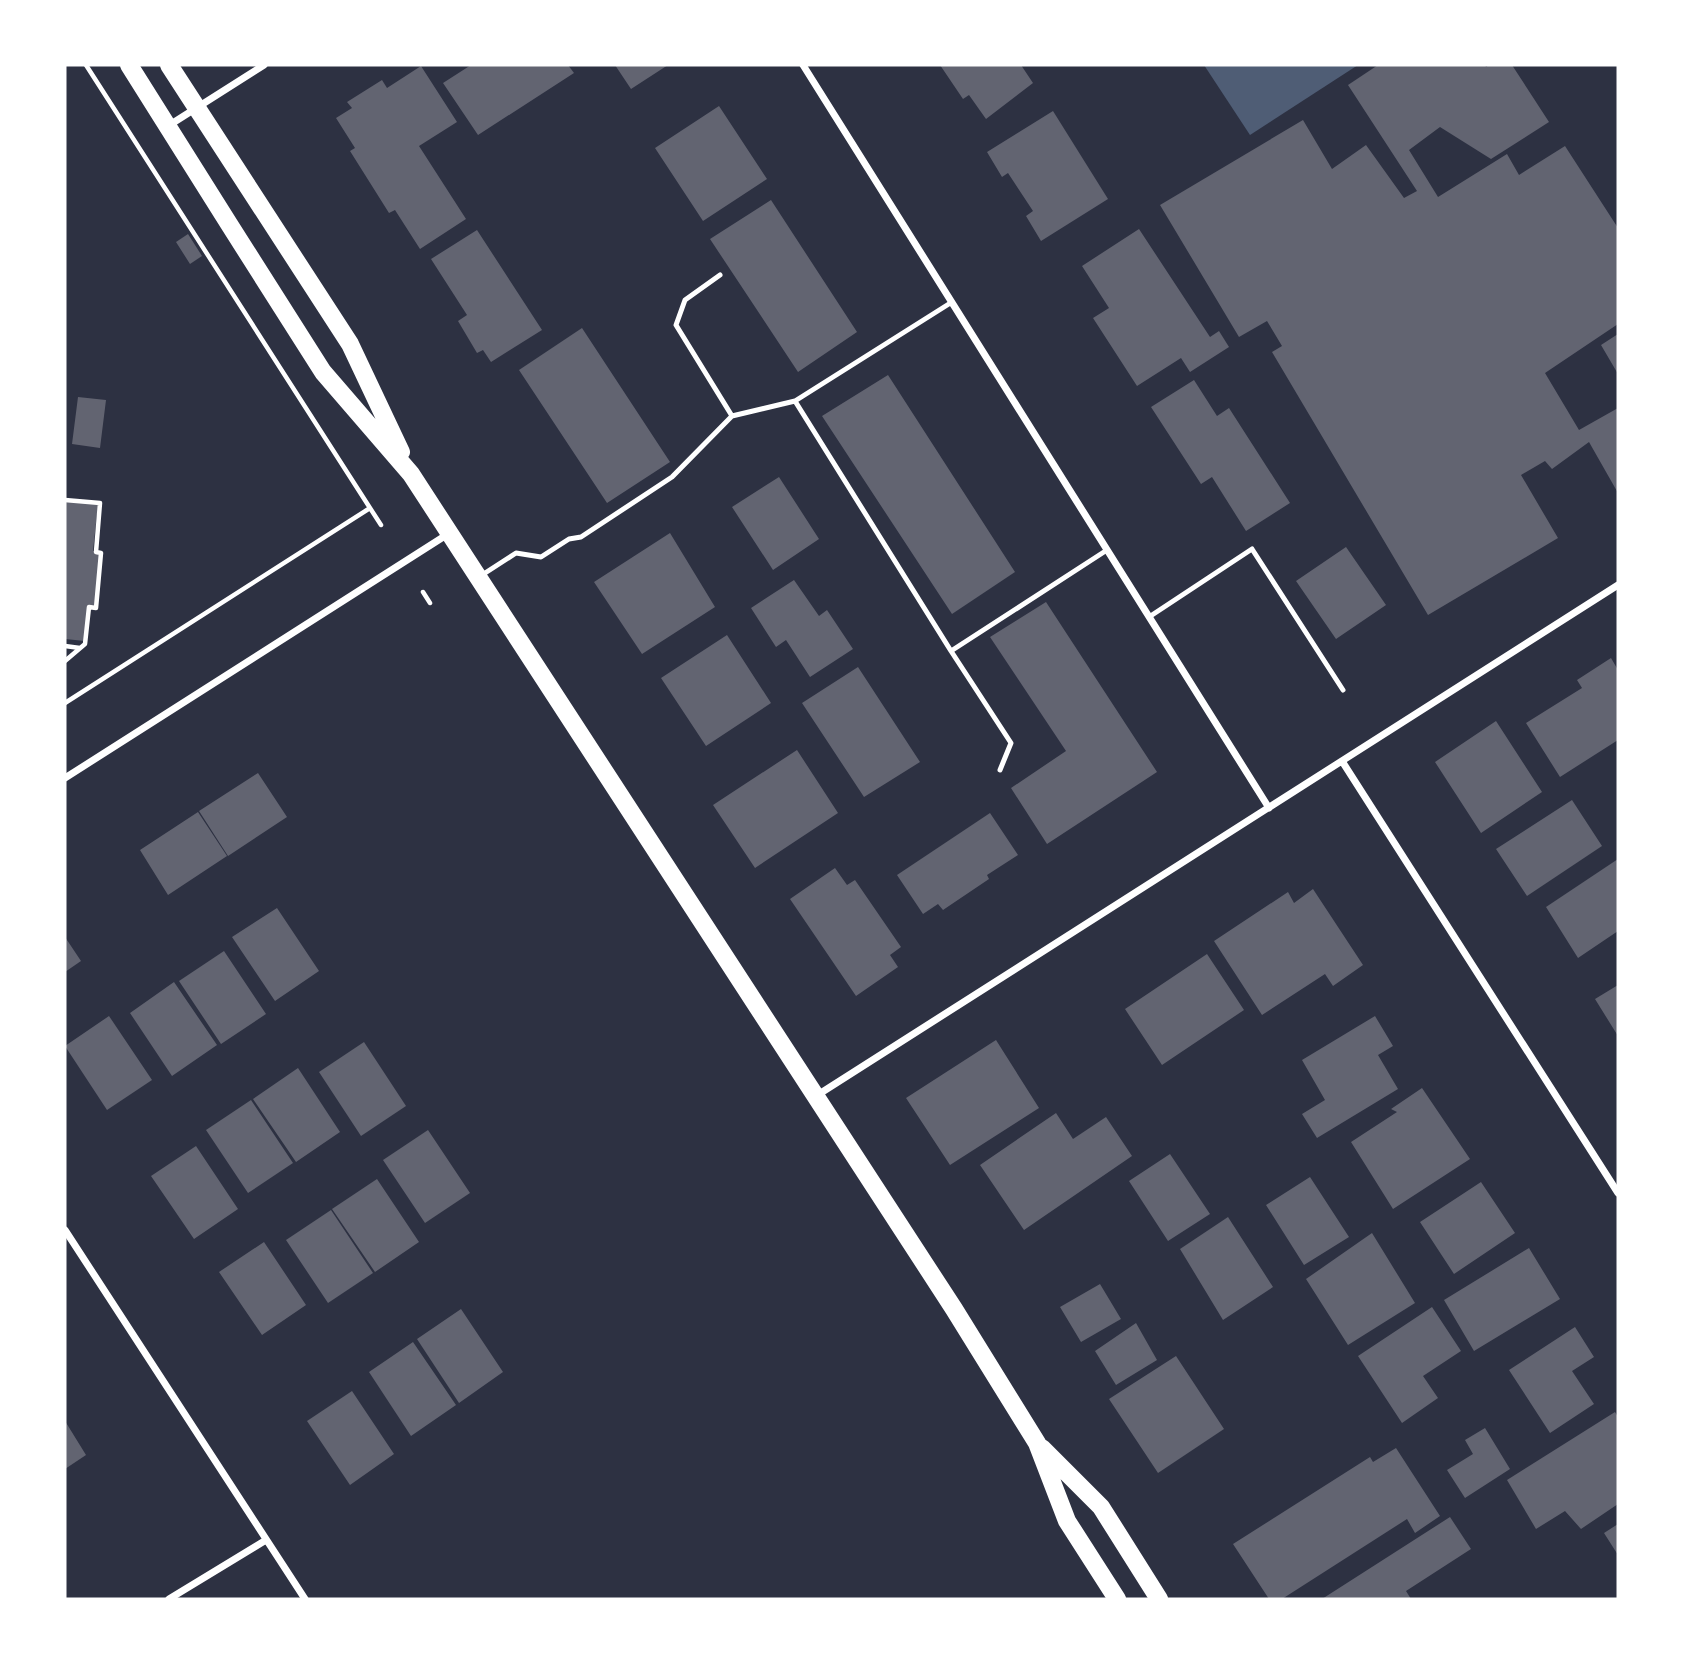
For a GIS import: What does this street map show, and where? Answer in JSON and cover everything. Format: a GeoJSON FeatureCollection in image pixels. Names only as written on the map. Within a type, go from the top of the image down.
{"type":"FeatureCollection","features":[{"type":"Feature","properties":{"kind":"main road"},"geometry":{"type":"LineString","coordinates":[[129,65],[324,372],[411,474]]}},
{"type":"Feature","properties":{"kind":"main road"},"geometry":{"type":"LineString","coordinates":[[169,65],[350,344],[411,474],[954,1309],[1037,1443],[1068,1521],[1117,1599]]}},
{"type":"Feature","properties":{"kind":"main road"},"geometry":{"type":"LineString","coordinates":[[1037,1443],[1101,1507],[1159,1599]]}},
{"type":"Feature","properties":{"kind":"street"},"geometry":{"type":"LineString","coordinates":[[168,126],[264,65]]}},
{"type":"Feature","properties":{"kind":"street"},"geometry":{"type":"LineString","coordinates":[[803,65],[1269,808]]}},
{"type":"Feature","properties":{"kind":"street"},"geometry":{"type":"LineString","coordinates":[[65,778],[449,533]]}},
{"type":"Feature","properties":{"kind":"street"},"geometry":{"type":"LineString","coordinates":[[816,1096],[1618,586]]}},
{"type":"Feature","properties":{"kind":"street"},"geometry":{"type":"LineString","coordinates":[[1342,761],[1618,1193]]}},
{"type":"Feature","properties":{"kind":"street"},"geometry":{"type":"LineString","coordinates":[[65,1230],[305,1599]]}},
{"type":"Feature","properties":{"kind":"street"},"geometry":{"type":"LineString","coordinates":[[169,1599],[267,1540]]}},
{"type":"Feature","properties":{"kind":"lane"},"geometry":{"type":"LineString","coordinates":[[720,275],[685,300],[676,325],[732,416]]}},
{"type":"Feature","properties":{"kind":"lane"},"geometry":{"type":"LineString","coordinates":[[478,577],[516,553],[541,556],[569,539],[581,537],[673,477],[732,416],[795,401],[951,302]]}},
{"type":"Feature","properties":{"kind":"lane"},"geometry":{"type":"LineString","coordinates":[[795,401],[1011,743],[1000,770]]}},
{"type":"Feature","properties":{"kind":"lane"},"geometry":{"type":"LineString","coordinates":[[1149,617],[1252,549],[1343,690]]}},
{"type":"Feature","properties":{"kind":"lane"},"geometry":{"type":"LineString","coordinates":[[951,651],[1107,550]]}},
{"type":"Feature","properties":{"kind":"path"},"geometry":{"type":"LineString","coordinates":[[86,65],[380,525]]}},
{"type":"Feature","properties":{"kind":"path"},"geometry":{"type":"LineString","coordinates":[[65,500],[100,503],[96,552],[101,553],[96,608],[89,607],[85,644],[65,661]]}},
{"type":"Feature","properties":{"kind":"path"},"geometry":{"type":"LineString","coordinates":[[65,703],[370,508]]}},
{"type":"Feature","properties":{"kind":"path"},"geometry":{"type":"LineString","coordinates":[[423,593],[430,603]]}},
{"type":"Feature","properties":{"kind":"path"},"geometry":{"type":"LineString","coordinates":[[65,646],[81,648]]}},
{"type":"Feature","properties":{"kind":"water"},"geometry":{"type":"Polygon","coordinates":[[[1204,65],[1358,65],[1250,135],[1204,65]]]}},
{"type":"Feature","properties":{"kind":"building"},"geometry":{"type":"Polygon","coordinates":[[[471,65],[568,65],[574,73],[478,135],[443,83],[471,65]]]}},
{"type":"Feature","properties":{"kind":"building"},"geometry":{"type":"Polygon","coordinates":[[[615,65],[668,65],[631,89],[615,65]]]}},
{"type":"Feature","properties":{"kind":"building"},"geometry":{"type":"Polygon","coordinates":[[[940,65],[1021,65],[1033,83],[986,119],[969,95],[963,99],[940,65]]]}},
{"type":"Feature","properties":{"kind":"building"},"geometry":{"type":"Polygon","coordinates":[[[1378,65],[1512,65],[1549,122],[1491,159],[1440,127],[1409,150],[1438,197],[1507,154],[1519,175],[1565,146],[1618,228],[1618,324],[1545,373],[1579,430],[1618,408],[1618,493],[1589,442],[1552,469],[1545,461],[1521,475],[1558,538],[1428,615],[1272,352],[1282,346],[1267,321],[1239,337],[1160,205],[1303,120],[1332,169],[1366,145],[1404,198],[1417,191],[1348,85],[1378,65]]]}},
{"type":"Feature","properties":{"kind":"building"},"geometry":{"type":"Polygon","coordinates":[[[421,66],[457,122],[419,146],[466,219],[420,249],[395,210],[389,213],[350,151],[355,148],[336,118],[352,108],[347,102],[382,80],[387,88],[421,66]]]}},
{"type":"Feature","properties":{"kind":"building"},"geometry":{"type":"Polygon","coordinates":[[[719,106],[767,179],[703,221],[655,148],[719,106]]]}},
{"type":"Feature","properties":{"kind":"building"},"geometry":{"type":"Polygon","coordinates":[[[1053,111],[1108,199],[1041,241],[1026,216],[1033,211],[1008,173],[1002,177],[987,152],[1053,111]]]}},
{"type":"Feature","properties":{"kind":"building"},"geometry":{"type":"Polygon","coordinates":[[[771,200],[857,332],[798,372],[710,239],[771,200]]]}},
{"type":"Feature","properties":{"kind":"building"},"geometry":{"type":"Polygon","coordinates":[[[1139,229],[1210,337],[1219,331],[1229,347],[1190,372],[1181,358],[1137,386],[1093,318],[1109,308],[1082,266],[1139,229]]]}},
{"type":"Feature","properties":{"kind":"building"},"geometry":{"type":"Polygon","coordinates":[[[477,230],[542,330],[491,362],[483,350],[477,353],[458,321],[467,315],[431,259],[477,230]]]}},
{"type":"Feature","properties":{"kind":"building"},"geometry":{"type":"Polygon","coordinates":[[[188,234],[202,256],[190,264],[176,242],[188,234]]]}},
{"type":"Feature","properties":{"kind":"building"},"geometry":{"type":"Polygon","coordinates":[[[582,328],[670,462],[607,503],[519,370],[582,328]]]}},
{"type":"Feature","properties":{"kind":"building"},"geometry":{"type":"Polygon","coordinates":[[[1618,334],[1618,374],[1601,345],[1618,334]]]}},
{"type":"Feature","properties":{"kind":"building"},"geometry":{"type":"Polygon","coordinates":[[[888,375],[1015,572],[952,614],[822,416],[888,375]]]}},
{"type":"Feature","properties":{"kind":"building"},"geometry":{"type":"Polygon","coordinates":[[[1194,380],[1217,416],[1229,408],[1290,503],[1246,531],[1212,477],[1201,484],[1151,407],[1194,380]]]}},
{"type":"Feature","properties":{"kind":"building"},"geometry":{"type":"Polygon","coordinates":[[[78,397],[106,400],[100,448],[72,444],[78,397]]]}},
{"type":"Feature","properties":{"kind":"building"},"geometry":{"type":"Polygon","coordinates":[[[779,477],[819,539],[773,570],[732,507],[779,477]]]}},
{"type":"Feature","properties":{"kind":"building"},"geometry":{"type":"Polygon","coordinates":[[[65,501],[98,504],[93,551],[100,552],[95,609],[88,608],[85,641],[65,639],[65,501]]]}},
{"type":"Feature","properties":{"kind":"building"},"geometry":{"type":"Polygon","coordinates":[[[670,533],[715,607],[642,654],[594,582],[670,533]]]}},
{"type":"Feature","properties":{"kind":"building"},"geometry":{"type":"Polygon","coordinates":[[[1346,547],[1386,605],[1336,639],[1296,581],[1346,547]]]}},
{"type":"Feature","properties":{"kind":"building"},"geometry":{"type":"Polygon","coordinates":[[[794,580],[819,616],[827,610],[853,649],[810,677],[786,640],[776,647],[751,608],[794,580]]]}},
{"type":"Feature","properties":{"kind":"building"},"geometry":{"type":"Polygon","coordinates":[[[1046,602],[1157,772],[1047,844],[1011,788],[1066,751],[990,637],[1046,602]]]}},
{"type":"Feature","properties":{"kind":"building"},"geometry":{"type":"Polygon","coordinates":[[[727,635],[771,703],[706,746],[661,678],[727,635]]]}},
{"type":"Feature","properties":{"kind":"building"},"geometry":{"type":"Polygon","coordinates":[[[1611,658],[1618,670],[1618,740],[1560,777],[1526,723],[1582,688],[1577,680],[1611,658]]]}},
{"type":"Feature","properties":{"kind":"building"},"geometry":{"type":"Polygon","coordinates":[[[858,667],[920,762],[864,797],[802,703],[858,667]]]}},
{"type":"Feature","properties":{"kind":"building"},"geometry":{"type":"Polygon","coordinates":[[[1496,721],[1542,792],[1481,833],[1435,762],[1496,721]]]}},
{"type":"Feature","properties":{"kind":"building"},"geometry":{"type":"Polygon","coordinates":[[[797,750],[838,813],[755,868],[713,805],[797,750]]]}},
{"type":"Feature","properties":{"kind":"building"},"geometry":{"type":"Polygon","coordinates":[[[258,773],[287,817],[228,856],[199,811],[258,773]]]}},
{"type":"Feature","properties":{"kind":"building"},"geometry":{"type":"Polygon","coordinates":[[[1572,800],[1602,846],[1527,896],[1496,849],[1572,800]]]}},
{"type":"Feature","properties":{"kind":"building"},"geometry":{"type":"Polygon","coordinates":[[[198,812],[227,856],[168,895],[140,850],[198,812]]]}},
{"type":"Feature","properties":{"kind":"building"},"geometry":{"type":"Polygon","coordinates":[[[990,813],[1018,855],[987,875],[989,879],[943,910],[938,904],[923,914],[897,875],[990,813]]]}},
{"type":"Feature","properties":{"kind":"building"},"geometry":{"type":"Polygon","coordinates":[[[1618,859],[1618,931],[1578,958],[1546,907],[1618,859]]]}},
{"type":"Feature","properties":{"kind":"building"},"geometry":{"type":"Polygon","coordinates":[[[835,868],[847,885],[855,880],[901,947],[890,955],[898,967],[856,996],[790,899],[835,868]]]}},
{"type":"Feature","properties":{"kind":"building"},"geometry":{"type":"Polygon","coordinates":[[[1313,889],[1363,965],[1333,986],[1325,974],[1262,1015],[1214,941],[1288,892],[1294,903],[1313,889]]]}},
{"type":"Feature","properties":{"kind":"building"},"geometry":{"type":"Polygon","coordinates":[[[277,908],[319,971],[275,1001],[232,937],[277,908]]]}},
{"type":"Feature","properties":{"kind":"building"},"geometry":{"type":"Polygon","coordinates":[[[65,937],[81,961],[65,972],[65,937]]]}},
{"type":"Feature","properties":{"kind":"building"},"geometry":{"type":"Polygon","coordinates":[[[224,951],[266,1014],[221,1044],[179,981],[224,951]]]}},
{"type":"Feature","properties":{"kind":"building"},"geometry":{"type":"Polygon","coordinates":[[[1207,954],[1244,1010],[1162,1065],[1125,1009],[1207,954]]]}},
{"type":"Feature","properties":{"kind":"building"},"geometry":{"type":"Polygon","coordinates":[[[174,982],[217,1045],[172,1076],[130,1013],[174,982]]]}},
{"type":"Feature","properties":{"kind":"building"},"geometry":{"type":"Polygon","coordinates":[[[1618,985],[1618,1036],[1595,999],[1618,985]]]}},
{"type":"Feature","properties":{"kind":"building"},"geometry":{"type":"Polygon","coordinates":[[[109,1016],[152,1080],[107,1110],[65,1046],[109,1016]]]}},
{"type":"Feature","properties":{"kind":"building"},"geometry":{"type":"Polygon","coordinates":[[[1375,1016],[1393,1046],[1378,1055],[1398,1089],[1317,1138],[1302,1114],[1325,1100],[1302,1060],[1375,1016]]]}},
{"type":"Feature","properties":{"kind":"building"},"geometry":{"type":"Polygon","coordinates":[[[996,1040],[1039,1108],[950,1165],[906,1098],[996,1040]]]}},
{"type":"Feature","properties":{"kind":"building"},"geometry":{"type":"Polygon","coordinates":[[[364,1042],[406,1106],[361,1136],[319,1072],[364,1042]]]}},
{"type":"Feature","properties":{"kind":"building"},"geometry":{"type":"Polygon","coordinates":[[[298,1068],[340,1132],[296,1162],[253,1099],[298,1068]]]}},
{"type":"Feature","properties":{"kind":"building"},"geometry":{"type":"Polygon","coordinates":[[[1422,1088],[1470,1159],[1393,1209],[1351,1142],[1397,1112],[1391,1109],[1422,1088]]]}},
{"type":"Feature","properties":{"kind":"building"},"geometry":{"type":"Polygon","coordinates":[[[251,1100],[293,1163],[248,1193],[206,1130],[251,1100]]]}},
{"type":"Feature","properties":{"kind":"building"},"geometry":{"type":"Polygon","coordinates":[[[1056,1113],[1073,1139],[1106,1117],[1132,1156],[1024,1230],[980,1165],[1056,1113]]]}},
{"type":"Feature","properties":{"kind":"building"},"geometry":{"type":"Polygon","coordinates":[[[428,1130],[470,1193],[425,1223],[383,1160],[428,1130]]]}},
{"type":"Feature","properties":{"kind":"building"},"geometry":{"type":"Polygon","coordinates":[[[196,1146],[238,1209],[194,1239],[151,1176],[196,1146]]]}},
{"type":"Feature","properties":{"kind":"building"},"geometry":{"type":"Polygon","coordinates":[[[1170,1154],[1210,1214],[1168,1241],[1129,1181],[1170,1154]]]}},
{"type":"Feature","properties":{"kind":"building"},"geometry":{"type":"Polygon","coordinates":[[[1310,1177],[1349,1237],[1304,1265],[1266,1205],[1310,1177]]]}},
{"type":"Feature","properties":{"kind":"building"},"geometry":{"type":"Polygon","coordinates":[[[377,1179],[419,1242],[375,1272],[332,1209],[377,1179]]]}},
{"type":"Feature","properties":{"kind":"building"},"geometry":{"type":"Polygon","coordinates":[[[1481,1182],[1515,1233],[1454,1274],[1420,1222],[1481,1182]]]}},
{"type":"Feature","properties":{"kind":"building"},"geometry":{"type":"Polygon","coordinates":[[[331,1210],[373,1273],[328,1303],[286,1240],[331,1210]]]}},
{"type":"Feature","properties":{"kind":"building"},"geometry":{"type":"Polygon","coordinates":[[[1228,1217],[1273,1287],[1223,1320],[1180,1249],[1228,1217]]]}},
{"type":"Feature","properties":{"kind":"building"},"geometry":{"type":"Polygon","coordinates":[[[1372,1233],[1415,1303],[1348,1345],[1306,1279],[1372,1233]]]}},
{"type":"Feature","properties":{"kind":"building"},"geometry":{"type":"Polygon","coordinates":[[[264,1242],[306,1305],[262,1335],[219,1272],[264,1242]]]}},
{"type":"Feature","properties":{"kind":"building"},"geometry":{"type":"Polygon","coordinates":[[[1529,1248],[1560,1299],[1474,1351],[1444,1300],[1529,1248]]]}},
{"type":"Feature","properties":{"kind":"building"},"geometry":{"type":"Polygon","coordinates":[[[1100,1284],[1121,1319],[1081,1342],[1060,1307],[1100,1284]]]}},
{"type":"Feature","properties":{"kind":"building"},"geometry":{"type":"Polygon","coordinates":[[[1432,1307],[1461,1351],[1423,1376],[1438,1398],[1402,1423],[1358,1356],[1432,1307]]]}},
{"type":"Feature","properties":{"kind":"building"},"geometry":{"type":"Polygon","coordinates":[[[461,1309],[503,1372],[459,1403],[417,1339],[461,1309]]]}},
{"type":"Feature","properties":{"kind":"building"},"geometry":{"type":"Polygon","coordinates":[[[1136,1323],[1157,1360],[1116,1385],[1095,1351],[1136,1323]]]}},
{"type":"Feature","properties":{"kind":"building"},"geometry":{"type":"Polygon","coordinates":[[[1575,1327],[1594,1357],[1572,1371],[1594,1404],[1550,1433],[1509,1370],[1575,1327]]]}},
{"type":"Feature","properties":{"kind":"building"},"geometry":{"type":"Polygon","coordinates":[[[413,1342],[456,1405],[411,1436],[369,1372],[413,1342]]]}},
{"type":"Feature","properties":{"kind":"building"},"geometry":{"type":"Polygon","coordinates":[[[1176,1356],[1224,1429],[1158,1473],[1109,1399],[1176,1356]]]}},
{"type":"Feature","properties":{"kind":"building"},"geometry":{"type":"Polygon","coordinates":[[[352,1391],[394,1454],[350,1485],[307,1421],[352,1391]]]}},
{"type":"Feature","properties":{"kind":"building"},"geometry":{"type":"Polygon","coordinates":[[[1615,1412],[1618,1417],[1618,1504],[1581,1529],[1565,1511],[1536,1529],[1507,1480],[1615,1412]]]}},
{"type":"Feature","properties":{"kind":"building"},"geometry":{"type":"Polygon","coordinates":[[[65,1421],[86,1455],[65,1469],[65,1421]]]}},
{"type":"Feature","properties":{"kind":"building"},"geometry":{"type":"Polygon","coordinates":[[[1485,1428],[1510,1469],[1465,1498],[1447,1470],[1473,1454],[1465,1440],[1485,1428]]]}},
{"type":"Feature","properties":{"kind":"building"},"geometry":{"type":"Polygon","coordinates":[[[1396,1448],[1440,1516],[1415,1533],[1407,1519],[1282,1599],[1269,1599],[1233,1544],[1370,1457],[1373,1462],[1396,1448]]]}},
{"type":"Feature","properties":{"kind":"building"},"geometry":{"type":"Polygon","coordinates":[[[1450,1517],[1471,1549],[1406,1591],[1411,1599],[1322,1599],[1450,1517]]]}},
{"type":"Feature","properties":{"kind":"building"},"geometry":{"type":"Polygon","coordinates":[[[1618,1524],[1618,1555],[1604,1533],[1618,1524]]]}}]}
